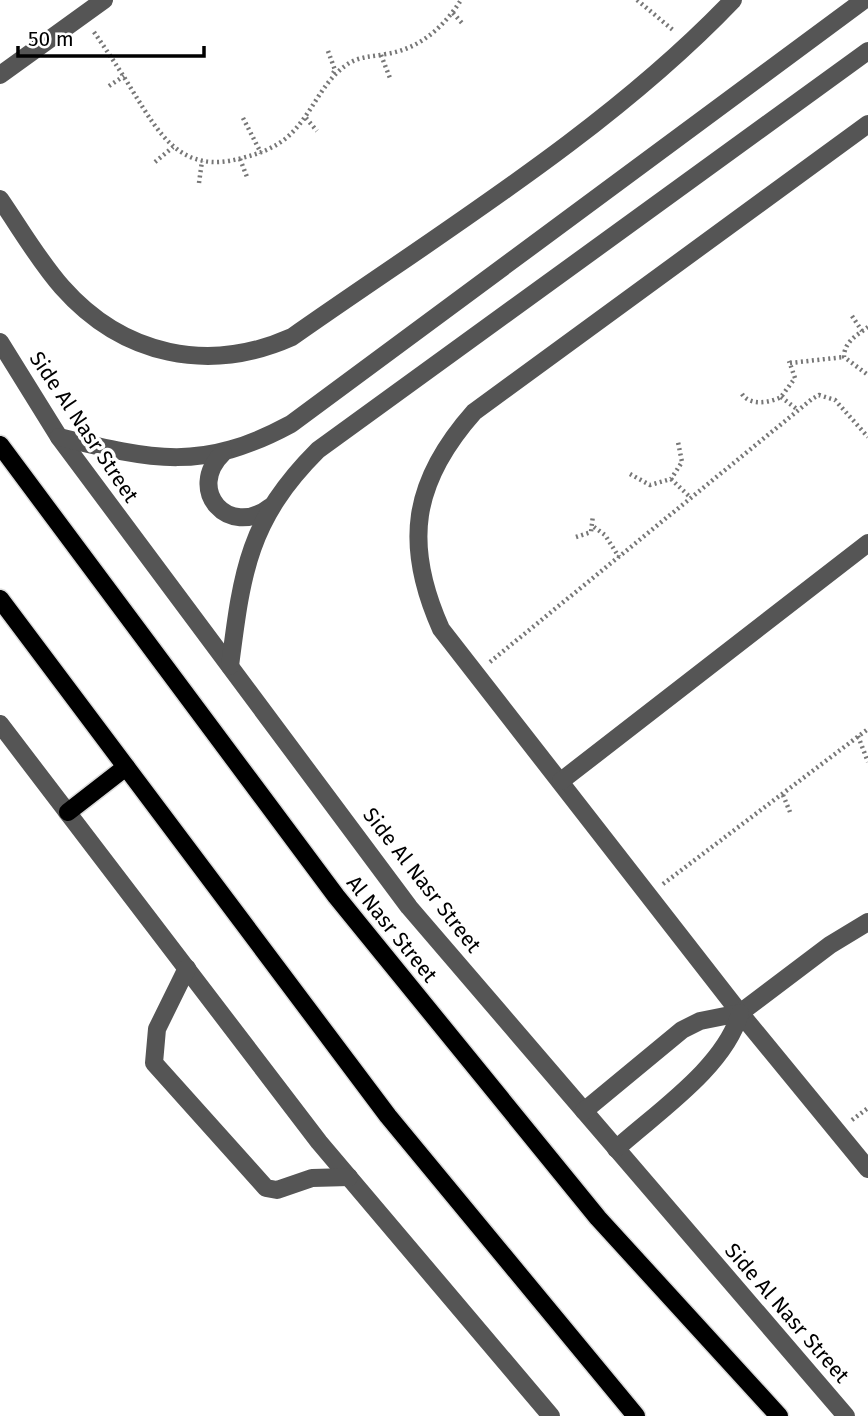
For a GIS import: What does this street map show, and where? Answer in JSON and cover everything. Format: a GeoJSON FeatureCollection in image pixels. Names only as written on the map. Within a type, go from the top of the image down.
{"type":"FeatureCollection","features":[{"type":"Feature","properties":{"kind":"main road","name":"Al Nasr Street"},"geometry":{"type":"LineString","coordinates":[[0,445],[336,897],[598,1218],[779,1416]]}},
{"type":"Feature","properties":{"kind":"main road"},"geometry":{"type":"LineString","coordinates":[[0,599],[388,1116],[636,1416]]}},
{"type":"Feature","properties":{"kind":"main road"},"geometry":{"type":"LineString","coordinates":[[68,812],[126,767]]}},
{"type":"Feature","properties":{"kind":"street"},"geometry":{"type":"LineString","coordinates":[[0,75],[104,0]]}},
{"type":"Feature","properties":{"kind":"street"},"geometry":{"type":"LineString","coordinates":[[0,199],[61,286],[100,321],[127,337],[170,352],[216,357],[241,355],[292,337],[590,128],[690,44],[733,0]]}},
{"type":"Feature","properties":{"kind":"street"},"geometry":{"type":"LineString","coordinates":[[60,437],[148,457],[186,458],[223,453],[258,441],[291,424],[864,0]]}},
{"type":"Feature","properties":{"kind":"street"},"geometry":{"type":"LineString","coordinates":[[230,666],[242,575],[254,540],[270,507],[292,477],[318,450],[868,51]]}},
{"type":"Feature","properties":{"kind":"street"},"geometry":{"type":"LineString","coordinates":[[868,124],[474,412],[448,442],[425,489],[419,514],[417,554],[425,593],[441,629],[740,1013],[868,1169]]}},
{"type":"Feature","properties":{"kind":"street","name":"Side Al Nasr Street"},"geometry":{"type":"LineString","coordinates":[[0,342],[60,437],[409,906],[846,1416]]}},
{"type":"Feature","properties":{"kind":"street"},"geometry":{"type":"LineString","coordinates":[[223,453],[209,472],[207,484],[216,506],[237,518],[261,514],[270,507]]}},
{"type":"Feature","properties":{"kind":"street"},"geometry":{"type":"LineString","coordinates":[[561,781],[868,543]]}},
{"type":"Feature","properties":{"kind":"street"},"geometry":{"type":"LineString","coordinates":[[0,724],[349,1177],[551,1416]]}},
{"type":"Feature","properties":{"kind":"street"},"geometry":{"type":"LineString","coordinates":[[584,1111],[682,1030],[700,1021],[740,1013],[830,945],[868,922]]}},
{"type":"Feature","properties":{"kind":"street"},"geometry":{"type":"LineString","coordinates":[[187,968],[157,1029],[154,1063],[186,1096],[260,1184],[277,1190],[312,1178],[349,1177]]}},
{"type":"Feature","properties":{"kind":"street"},"geometry":{"type":"LineString","coordinates":[[616,1149],[713,1062],[735,1031],[740,1013]]}},
{"type":"Feature","properties":{"kind":"path"},"geometry":{"type":"LineString","coordinates":[[332,76],[360,58],[381,55],[420,42],[453,13],[461,0]]}},
{"type":"Feature","properties":{"kind":"path"},"geometry":{"type":"LineString","coordinates":[[637,0],[690,44]]}},
{"type":"Feature","properties":{"kind":"path"},"geometry":{"type":"LineString","coordinates":[[453,13],[462,23]]}},
{"type":"Feature","properties":{"kind":"path"},"geometry":{"type":"LineString","coordinates":[[83,15],[161,138],[202,161],[225,163],[261,153],[285,139],[306,118],[335,71],[328,51]]}},
{"type":"Feature","properties":{"kind":"path"},"geometry":{"type":"LineString","coordinates":[[381,55],[390,78]]}},
{"type":"Feature","properties":{"kind":"path"},"geometry":{"type":"LineString","coordinates":[[109,86],[124,76]]}},
{"type":"Feature","properties":{"kind":"path"},"geometry":{"type":"LineString","coordinates":[[243,118],[261,153]]}},
{"type":"Feature","properties":{"kind":"path"},"geometry":{"type":"LineString","coordinates":[[306,118],[317,131]]}},
{"type":"Feature","properties":{"kind":"path"},"geometry":{"type":"LineString","coordinates":[[155,162],[173,147]]}},
{"type":"Feature","properties":{"kind":"path"},"geometry":{"type":"LineString","coordinates":[[240,159],[247,177]]}},
{"type":"Feature","properties":{"kind":"path"},"geometry":{"type":"LineString","coordinates":[[199,183],[202,161]]}},
{"type":"Feature","properties":{"kind":"path"},"geometry":{"type":"LineString","coordinates":[[852,316],[863,331]]}},
{"type":"Feature","properties":{"kind":"path"},"geometry":{"type":"LineString","coordinates":[[844,358],[844,350],[868,327]]}},
{"type":"Feature","properties":{"kind":"path"},"geometry":{"type":"LineString","coordinates":[[742,394],[749,401],[768,402],[781,397],[795,379],[790,362],[844,358],[868,375]]}},
{"type":"Feature","properties":{"kind":"path"},"geometry":{"type":"LineString","coordinates":[[476,674],[819,395],[826,396],[840,405],[868,437]]}},
{"type":"Feature","properties":{"kind":"path"},"geometry":{"type":"LineString","coordinates":[[781,397],[798,410]]}},
{"type":"Feature","properties":{"kind":"path"},"geometry":{"type":"LineString","coordinates":[[630,474],[650,485],[671,479],[682,462],[678,442]]}},
{"type":"Feature","properties":{"kind":"path"},"geometry":{"type":"LineString","coordinates":[[671,479],[691,498]]}},
{"type":"Feature","properties":{"kind":"path"},"geometry":{"type":"LineString","coordinates":[[576,537],[586,536],[594,527],[593,515]]}},
{"type":"Feature","properties":{"kind":"path"},"geometry":{"type":"LineString","coordinates":[[594,527],[605,535],[619,556]]}},
{"type":"Feature","properties":{"kind":"path"},"geometry":{"type":"LineString","coordinates":[[648,895],[868,729]]}},
{"type":"Feature","properties":{"kind":"path"},"geometry":{"type":"LineString","coordinates":[[858,736],[868,762]]}},
{"type":"Feature","properties":{"kind":"path"},"geometry":{"type":"LineString","coordinates":[[783,794],[790,812]]}}]}
